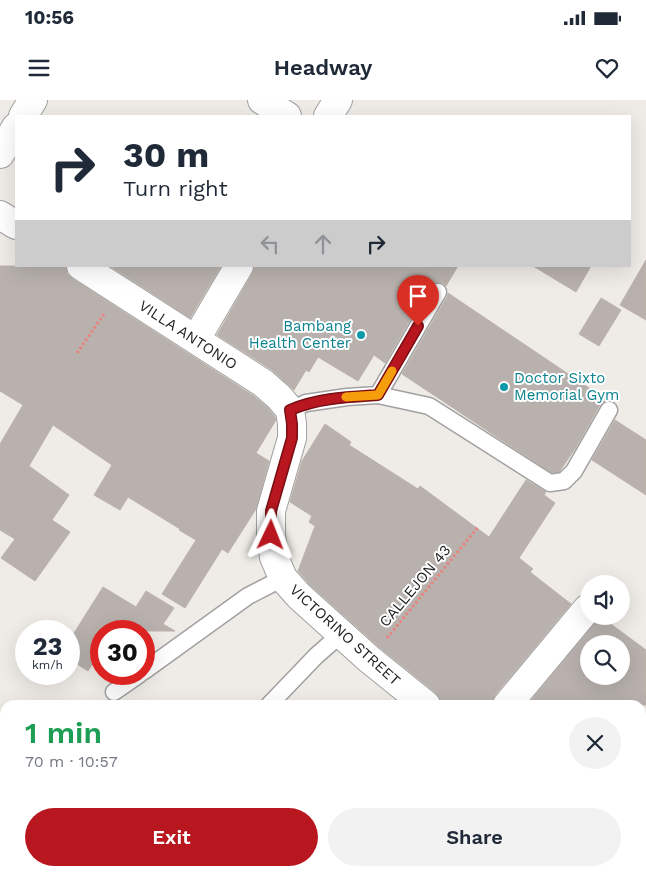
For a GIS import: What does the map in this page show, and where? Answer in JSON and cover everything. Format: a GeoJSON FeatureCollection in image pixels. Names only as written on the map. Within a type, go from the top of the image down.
{"type":"FeatureCollection","features":[{"type":"Feature","properties":{"kind":"street"},"geometry":{"type":"LineString","coordinates":[[24,115],[33,100]]}},
{"type":"Feature","properties":{"kind":"street"},"geometry":{"type":"LineString","coordinates":[[262,100],[285,115]]}},
{"type":"Feature","properties":{"kind":"street"},"geometry":{"type":"LineString","coordinates":[[329,115],[338,100]]}},
{"type":"Feature","properties":{"kind":"street"},"geometry":{"type":"LineString","coordinates":[[0,154],[15,129]]}},
{"type":"Feature","properties":{"kind":"street"},"geometry":{"type":"LineString","coordinates":[[0,215],[15,224]]}},
{"type":"Feature","properties":{"kind":"street"},"geometry":{"type":"LineString","coordinates":[[196,339],[238,267]]}},
{"type":"Feature","properties":{"kind":"street","name":"VILLA ANTONIO"},"geometry":{"type":"LineString","coordinates":[[89,268],[120,291],[263,383],[290,410]]}},
{"type":"Feature","properties":{"kind":"street","name":"VICTORINO STREET"},"geometry":{"type":"LineString","coordinates":[[290,410],[292,438],[271,511],[271,535],[274,557],[284,578],[299,596],[369,659],[420,700]]}},
{"type":"Feature","properties":{"kind":"street"},"geometry":{"type":"LineString","coordinates":[[511,700],[580,617]]}},
{"type":"Feature","properties":{"kind":"lane"},"geometry":{"type":"LineString","coordinates":[[378,395],[438,292]]}},
{"type":"Feature","properties":{"kind":"lane"},"geometry":{"type":"LineString","coordinates":[[290,410],[306,404],[347,397],[378,395],[429,406],[550,484],[564,481],[574,471],[609,410]]}},
{"type":"Feature","properties":{"kind":"lane"},"geometry":{"type":"LineString","coordinates":[[155,663],[248,596],[284,578]]}},
{"type":"Feature","properties":{"kind":"lane"},"geometry":{"type":"LineString","coordinates":[[274,700],[316,656],[341,634]]}},
{"type":"Feature","properties":{"kind":"lane"},"geometry":{"type":"LineString","coordinates":[[114,692],[124,685]]}},
{"type":"Feature","properties":{"kind":"path"},"geometry":{"type":"LineString","coordinates":[[77,353],[120,291]]}},
{"type":"Feature","properties":{"kind":"path","name":"CALLEJON 43"},"geometry":{"type":"LineString","coordinates":[[369,659],[478,527]]}},
{"type":"Feature","properties":{"kind":"building"},"geometry":{"type":"Polygon","coordinates":[[[646,260],[646,320],[620,305],[646,260]]]}},
{"type":"Feature","properties":{"kind":"building"},"geometry":{"type":"Polygon","coordinates":[[[0,266],[65,267],[67,274],[73,279],[254,396],[268,408],[276,420],[256,453],[269,461],[256,509],[228,553],[222,549],[185,608],[162,594],[196,540],[128,497],[120,510],[94,495],[112,465],[53,425],[29,466],[69,495],[52,520],[70,532],[35,581],[1,558],[15,539],[0,530],[0,444],[23,405],[0,391],[0,266]]]}},
{"type":"Feature","properties":{"kind":"building"},"geometry":{"type":"Polygon","coordinates":[[[112,267],[220,267],[190,318],[112,267]]]}},
{"type":"Feature","properties":{"kind":"building"},"geometry":{"type":"Polygon","coordinates":[[[255,267],[457,267],[446,286],[438,282],[429,287],[385,363],[374,355],[358,381],[318,357],[309,372],[306,370],[294,390],[272,370],[217,335],[255,267]]]}},
{"type":"Feature","properties":{"kind":"building"},"geometry":{"type":"Polygon","coordinates":[[[535,267],[590,267],[576,292],[535,267]]]}},
{"type":"Feature","properties":{"kind":"building","name":"Doctor Sixto Memorial Gym"},"geometry":{"type":"Polygon","coordinates":[[[448,293],[607,400],[600,405],[575,449],[559,472],[552,473],[402,374],[448,293]]]}},
{"type":"Feature","properties":{"kind":"building"},"geometry":{"type":"Polygon","coordinates":[[[601,298],[621,310],[599,346],[579,334],[601,298]]]}},
{"type":"Feature","properties":{"kind":"building"},"geometry":{"type":"Polygon","coordinates":[[[615,420],[646,440],[646,495],[592,460],[615,420]]]}},
{"type":"Feature","properties":{"kind":"building"},"geometry":{"type":"Polygon","coordinates":[[[325,424],[351,442],[349,445],[418,489],[420,486],[489,537],[526,480],[546,492],[544,495],[555,503],[519,558],[533,569],[530,572],[571,604],[493,700],[441,700],[436,693],[379,647],[310,585],[298,571],[315,526],[309,522],[312,516],[290,502],[302,461],[325,424]]]}},
{"type":"Feature","properties":{"kind":"building"},"geometry":{"type":"Polygon","coordinates":[[[103,587],[136,607],[146,591],[174,608],[163,624],[175,631],[155,631],[155,620],[90,620],[90,668],[88,671],[80,666],[80,624],[103,587]]]}},
{"type":"Feature","properties":{"kind":"building"},"geometry":{"type":"Polygon","coordinates":[[[593,625],[612,625],[626,635],[584,635],[593,625]]]}},
{"type":"Feature","properties":{"kind":"building"},"geometry":{"type":"Polygon","coordinates":[[[630,638],[646,650],[646,700],[531,700],[580,640],[580,685],[630,685],[630,638]]]}},
{"type":"Feature","properties":{"kind":"slow traffic"},"geometry":{"type":"LineString","coordinates":[[346,397],[378,395],[392,371]]}},
{"type":"Feature","properties":{"kind":"place","name":"Bambang Health Center"},"geometry":{"type":"Point","coordinates":[361,335]}},
{"type":"Feature","properties":{"kind":"place","name":"Doctor Sixto Memorial Gym"},"geometry":{"type":"Point","coordinates":[504,387]}},
{"type":"Feature","properties":{"kind":"route"},"geometry":{"type":"LineString","coordinates":[[271,535],[271,511],[292,438],[290,410],[306,404],[347,397],[378,395],[418,326]]}}]}
